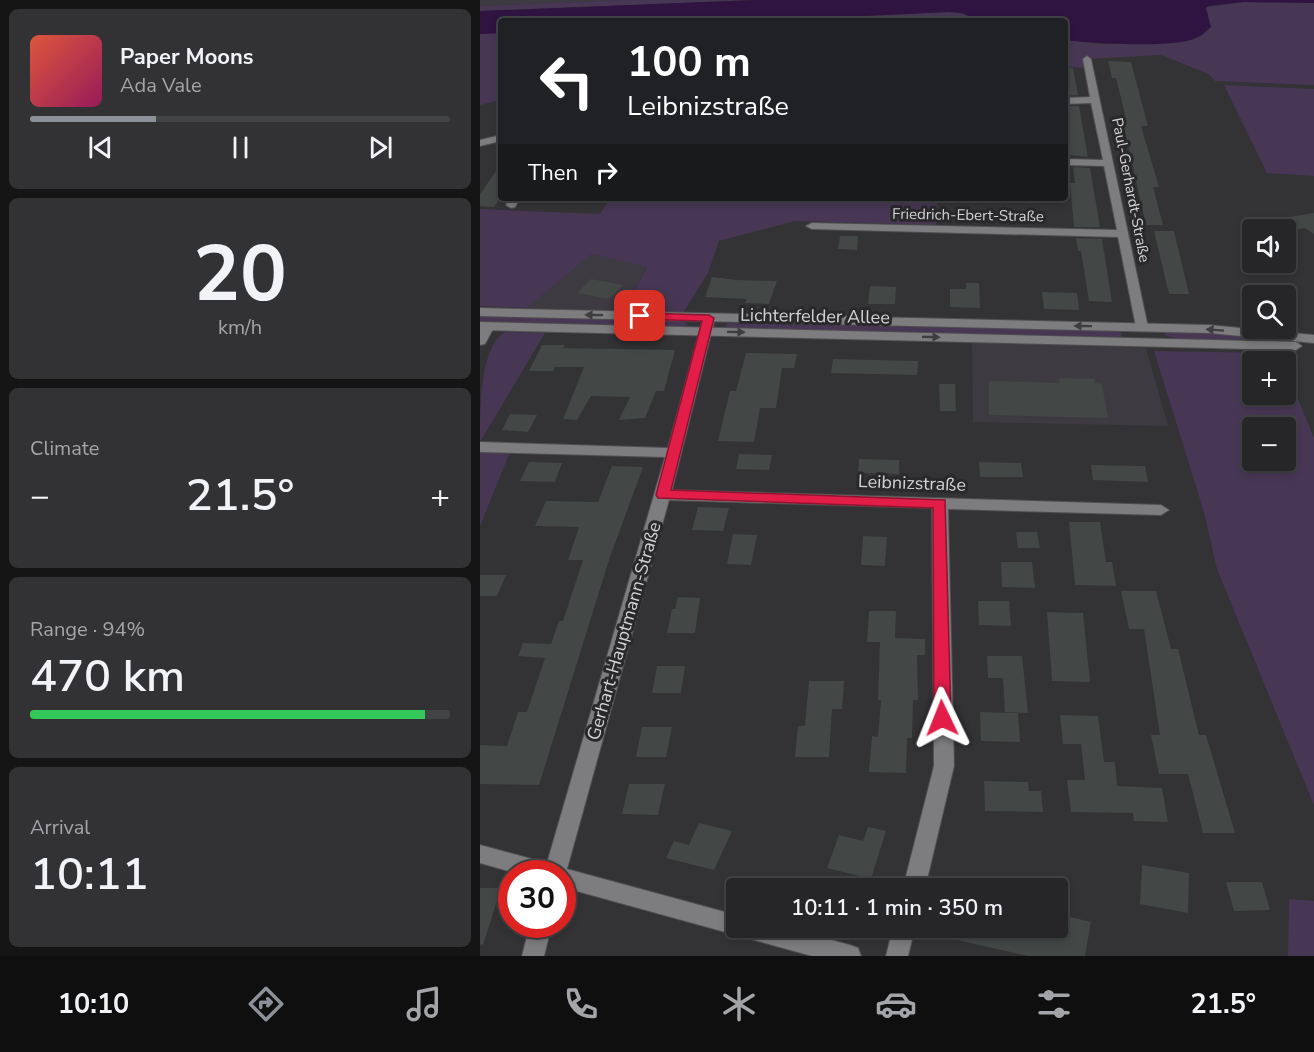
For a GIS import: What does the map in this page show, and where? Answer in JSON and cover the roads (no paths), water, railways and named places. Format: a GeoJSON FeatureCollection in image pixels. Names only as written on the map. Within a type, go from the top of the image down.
{"type":"FeatureCollection","features":[{"type":"Feature","properties":{"kind":"street","name":"Paul-Gerhardt-Straße"},"geometry":{"type":"LineString","coordinates":[[1087,59],[1142,327]]}},
{"type":"Feature","properties":{"kind":"street"},"geometry":{"type":"LineString","coordinates":[[1068,101],[1096,100]]}},
{"type":"Feature","properties":{"kind":"street"},"geometry":{"type":"LineString","coordinates":[[480,143],[498,139]]}},
{"type":"Feature","properties":{"kind":"street"},"geometry":{"type":"LineString","coordinates":[[1068,162],[1107,163]]}},
{"type":"Feature","properties":{"kind":"street","name":"Friedrich-Ebert-Straße"},"geometry":{"type":"LineString","coordinates":[[812,226],[1122,234]]}},
{"type":"Feature","properties":{"kind":"street","name":"Lichterfelder Allee"},"geometry":{"type":"LineString","coordinates":[[480,312],[707,325],[1148,343],[1276,340]]}},
{"type":"Feature","properties":{"kind":"street","name":"Lichterfelder Allee"},"geometry":{"type":"LineString","coordinates":[[484,327],[707,325],[1142,327],[1209,329],[1276,340]]}},
{"type":"Feature","properties":{"kind":"street","name":"Gerhart-Hauptmann-Straße"},"geometry":{"type":"LineString","coordinates":[[559,860],[663,495],[707,325]]}},
{"type":"Feature","properties":{"kind":"street"},"geometry":{"type":"LineString","coordinates":[[480,341],[484,327]]}},
{"type":"Feature","properties":{"kind":"street"},"geometry":{"type":"LineString","coordinates":[[1142,327],[1148,343]]}},
{"type":"Feature","properties":{"kind":"street"},"geometry":{"type":"LineString","coordinates":[[1276,340],[1314,339]]}},
{"type":"Feature","properties":{"kind":"street"},"geometry":{"type":"LineString","coordinates":[[1276,340],[1314,346]]}},
{"type":"Feature","properties":{"kind":"street"},"geometry":{"type":"LineString","coordinates":[[480,447],[673,453]]}},
{"type":"Feature","properties":{"kind":"street","name":"Leibnizstraße"},"geometry":{"type":"LineString","coordinates":[[663,495],[1161,510]]}},
{"type":"Feature","properties":{"kind":"street"},"geometry":{"type":"LineString","coordinates":[[916,878],[944,766],[940,503]]}},
{"type":"Feature","properties":{"kind":"street"},"geometry":{"type":"LineString","coordinates":[[480,854],[502,860]]}},
{"type":"Feature","properties":{"kind":"street"},"geometry":{"type":"LineString","coordinates":[[576,881],[726,922]]}},
{"type":"Feature","properties":{"kind":"street"},"geometry":{"type":"LineString","coordinates":[[533,956],[538,938]]}},
{"type":"Feature","properties":{"kind":"street"},"geometry":{"type":"LineString","coordinates":[[785,938],[850,956]]}},
{"type":"Feature","properties":{"kind":"street"},"geometry":{"type":"LineString","coordinates":[[897,956],[901,938]]}}]}
